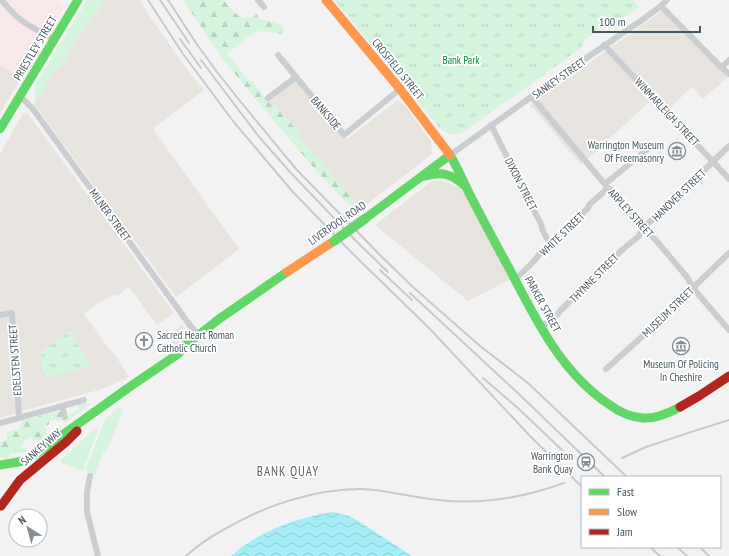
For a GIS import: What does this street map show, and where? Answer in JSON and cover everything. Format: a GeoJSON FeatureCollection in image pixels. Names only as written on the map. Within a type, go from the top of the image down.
{"type":"FeatureCollection","features":[{"type":"Feature","properties":{"kind":"main road","name":"PRIESTLEY STREET"},"geometry":{"type":"LineString","coordinates":[[0,129],[78,0]]}},
{"type":"Feature","properties":{"kind":"main road","name":"CROSFIELD STREET"},"geometry":{"type":"LineString","coordinates":[[326,0],[400,89],[450,155]]}},
{"type":"Feature","properties":{"kind":"main road","name":"LIVERPOOL ROAD"},"geometry":{"type":"LineString","coordinates":[[124,391],[178,354],[186,345],[219,319],[334,241],[450,155]]}},
{"type":"Feature","properties":{"kind":"main road","name":"PARKER STREET"},"geometry":{"type":"LineString","coordinates":[[450,155],[515,280],[549,340],[567,364],[591,390],[605,402],[631,417],[643,418],[659,416],[685,404],[729,376]]}},
{"type":"Feature","properties":{"kind":"main road"},"geometry":{"type":"LineString","coordinates":[[416,180],[428,175],[439,173],[452,176],[467,189]]}},
{"type":"Feature","properties":{"kind":"main road","name":"LIVERPOOL ROAD"},"geometry":{"type":"LineString","coordinates":[[178,354],[189,350],[204,340],[223,324],[236,308]]}},
{"type":"Feature","properties":{"kind":"main road","name":"SANKEY WAY"},"geometry":{"type":"LineString","coordinates":[[0,465],[20,462],[29,458],[124,391]]}},
{"type":"Feature","properties":{"kind":"main road","name":"SANKEY WAY"},"geometry":{"type":"LineString","coordinates":[[0,504],[20,480],[66,442],[100,408]]}},
{"type":"Feature","properties":{"kind":"street"},"geometry":{"type":"LineString","coordinates":[[1,0],[25,23],[54,40]]}},
{"type":"Feature","properties":{"kind":"street"},"geometry":{"type":"LineString","coordinates":[[258,0],[264,7]]}},
{"type":"Feature","properties":{"kind":"street","name":"SANKEY STREET"},"geometry":{"type":"LineString","coordinates":[[450,155],[604,45],[662,6],[667,0]]}},
{"type":"Feature","properties":{"kind":"street"},"geometry":{"type":"LineString","coordinates":[[662,6],[729,74]]}},
{"type":"Feature","properties":{"kind":"street","name":"WINMARLEIGH STREET"},"geometry":{"type":"LineString","coordinates":[[604,45],[729,179]]}},
{"type":"Feature","properties":{"kind":"street","name":"BANKSIDE"},"geometry":{"type":"LineString","coordinates":[[278,55],[344,135],[400,89]]}},
{"type":"Feature","properties":{"kind":"street"},"geometry":{"type":"LineString","coordinates":[[722,67],[729,60]]}},
{"type":"Feature","properties":{"kind":"street"},"geometry":{"type":"LineString","coordinates":[[268,98],[296,76]]}},
{"type":"Feature","properties":{"kind":"street","name":"MILNER STREET"},"geometry":{"type":"LineString","coordinates":[[20,96],[33,110],[199,336]]}},
{"type":"Feature","properties":{"kind":"street","name":"ARPLEY STREET"},"geometry":{"type":"LineString","coordinates":[[532,97],[607,186],[616,193],[729,330]]}},
{"type":"Feature","properties":{"kind":"street","name":"DIXON STREET"},"geometry":{"type":"LineString","coordinates":[[491,125],[508,159],[511,169],[517,177],[541,224],[542,230],[550,243]]}},
{"type":"Feature","properties":{"kind":"street","name":"HANOVER STREET"},"geometry":{"type":"LineString","coordinates":[[644,227],[729,146]]}},
{"type":"Feature","properties":{"kind":"street","name":"WHITE STREET"},"geometry":{"type":"LineString","coordinates":[[515,280],[536,260],[540,253],[550,243],[588,208],[589,205],[607,186],[649,148]]}},
{"type":"Feature","properties":{"kind":"street","name":"THYNNE STREET"},"geometry":{"type":"LineString","coordinates":[[541,327],[558,314],[623,249],[639,236],[644,227]]}},
{"type":"Feature","properties":{"kind":"street","name":"MUSEUM STREET"},"geometry":{"type":"LineString","coordinates":[[606,369],[729,253]]}},
{"type":"Feature","properties":{"kind":"street","name":"EDELSTEN STREET"},"geometry":{"type":"LineString","coordinates":[[0,315],[12,313],[19,418]]}},
{"type":"Feature","properties":{"kind":"street"},"geometry":{"type":"LineString","coordinates":[[0,423],[84,400]]}},
{"type":"Feature","properties":{"kind":"street"},"geometry":{"type":"LineString","coordinates":[[62,406],[65,417]]}},
{"type":"Feature","properties":{"kind":"street"},"geometry":{"type":"LineString","coordinates":[[8,421],[10,428]]}},
{"type":"Feature","properties":{"kind":"street"},"geometry":{"type":"LineString","coordinates":[[90,476],[86,501],[87,512],[98,556]]}},
{"type":"Feature","properties":{"kind":"shaded area"},"geometry":{"type":"Polygon","coordinates":[[[0,0],[55,0],[65,6],[21,78],[0,65],[0,0]]]}},
{"type":"Feature","properties":{"kind":"shaded area"},"geometry":{"type":"Polygon","coordinates":[[[105,0],[140,0],[186,68],[204,90],[153,129],[239,249],[176,297],[34,104],[55,70],[68,61],[65,57],[105,0]]]}},
{"type":"Feature","properties":{"kind":"shaded area"},"geometry":{"type":"Polygon","coordinates":[[[662,11],[728,77],[703,99],[692,87],[662,115],[649,102],[581,165],[530,105],[662,11]]]}},
{"type":"Feature","properties":{"kind":"shaded area"},"geometry":{"type":"Polygon","coordinates":[[[0,65],[21,78],[0,113],[0,65]]]}},
{"type":"Feature","properties":{"kind":"shaded area"},"geometry":{"type":"Polygon","coordinates":[[[298,78],[347,139],[398,100],[406,107],[431,142],[432,154],[359,210],[267,103],[298,78]]]}},
{"type":"Feature","properties":{"kind":"shaded area"},"geometry":{"type":"Polygon","coordinates":[[[23,113],[28,114],[174,313],[157,325],[129,287],[117,296],[116,294],[98,303],[84,314],[115,355],[129,377],[102,389],[0,418],[0,154],[23,113]]]}},
{"type":"Feature","properties":{"kind":"shaded area"},"geometry":{"type":"Polygon","coordinates":[[[432,181],[442,181],[460,188],[473,198],[513,278],[468,301],[375,225],[432,181]]]}},
{"type":"Feature","properties":{"kind":"shaded area"},"geometry":{"type":"Polygon","coordinates":[[[182,325],[186,331],[186,340],[175,346],[167,337],[182,325]]]}},
{"type":"Feature","properties":{"kind":"green space"},"geometry":{"type":"Polygon","coordinates":[[[87,0],[105,0],[65,57],[68,61],[55,70],[36,102],[35,93],[37,83],[87,0]]]}},
{"type":"Feature","properties":{"kind":"green space"},"geometry":{"type":"Polygon","coordinates":[[[183,0],[223,0],[234,12],[243,18],[248,18],[257,14],[259,20],[266,20],[282,25],[284,34],[257,31],[227,54],[250,82],[252,81],[272,106],[275,104],[298,132],[299,137],[316,157],[320,157],[324,160],[322,163],[361,209],[356,212],[318,173],[223,59],[183,0]]]}},
{"type":"Feature","properties":{"kind":"green space","name":"Bank Park"},"geometry":{"type":"Polygon","coordinates":[[[334,0],[633,0],[640,7],[609,29],[601,28],[585,39],[581,48],[462,133],[453,134],[447,133],[439,127],[334,0]]]}},
{"type":"Feature","properties":{"kind":"green space"},"geometry":{"type":"Polygon","coordinates":[[[70,331],[77,341],[90,367],[44,379],[41,352],[70,331]]]}},
{"type":"Feature","properties":{"kind":"green space"},"geometry":{"type":"Polygon","coordinates":[[[86,403],[91,404],[65,423],[62,420],[59,422],[55,420],[49,421],[47,426],[44,426],[46,428],[46,437],[40,441],[34,441],[31,437],[22,444],[22,448],[25,448],[27,451],[10,454],[7,459],[0,457],[0,442],[7,440],[6,437],[8,432],[21,428],[20,425],[22,421],[59,411],[62,413],[63,418],[79,409],[78,405],[86,403]]]}},
{"type":"Feature","properties":{"kind":"green space"},"geometry":{"type":"Polygon","coordinates":[[[119,407],[123,412],[106,452],[103,453],[95,475],[85,471],[105,420],[119,407]]]}},
{"type":"Feature","properties":{"kind":"green space"},"geometry":{"type":"Polygon","coordinates":[[[100,424],[83,471],[59,462],[100,424]]]}},
{"type":"Feature","properties":{"kind":"water"},"geometry":{"type":"Polygon","coordinates":[[[333,512],[349,516],[360,522],[412,556],[231,556],[254,539],[279,527],[305,518],[333,512]]]}},
{"type":"Feature","properties":{"kind":"railway"},"geometry":{"type":"LineString","coordinates":[[148,0],[183,54],[233,121],[292,191],[352,253],[429,328],[530,436],[581,486]]}},
{"type":"Feature","properties":{"kind":"railway"},"geometry":{"type":"LineString","coordinates":[[160,0],[189,43]]}},
{"type":"Feature","properties":{"kind":"railway"},"geometry":{"type":"LineString","coordinates":[[168,0],[217,72],[296,169],[414,288],[480,346],[528,383],[626,476]]}},
{"type":"Feature","properties":{"kind":"railway"},"geometry":{"type":"LineString","coordinates":[[180,39],[201,68]]}},
{"type":"Feature","properties":{"kind":"railway"},"geometry":{"type":"LineString","coordinates":[[201,60],[260,138],[290,172],[388,272]]}},
{"type":"Feature","properties":{"kind":"railway"},"geometry":{"type":"LineString","coordinates":[[380,270],[412,300]]}},
{"type":"Feature","properties":{"kind":"railway"},"geometry":{"type":"LineString","coordinates":[[410,293],[521,396],[604,476]]}},
{"type":"Feature","properties":{"kind":"railway"},"geometry":{"type":"LineString","coordinates":[[483,378],[519,409],[564,452]]}},
{"type":"Feature","properties":{"kind":"railway"},"geometry":{"type":"LineString","coordinates":[[622,458],[646,447],[729,420]]}},
{"type":"Feature","properties":{"kind":"railway"},"geometry":{"type":"LineString","coordinates":[[186,556],[213,536],[255,513],[289,500],[325,492],[366,489],[439,500],[487,501],[518,496],[564,483]]}},
{"type":"Feature","properties":{"kind":"railway"},"geometry":{"type":"LineString","coordinates":[[651,548],[660,556]]}},
{"type":"Feature","properties":{"kind":"railway"},"geometry":{"type":"LineString","coordinates":[[678,548],[687,556]]}},
{"type":"Feature","properties":{"kind":"railway"},"geometry":{"type":"LineString","coordinates":[[701,548],[709,556]]}},
{"type":"Feature","properties":{"kind":"traffic: fast"},"geometry":{"type":"LineString","coordinates":[[0,129],[78,0]]}},
{"type":"Feature","properties":{"kind":"traffic: fast"},"geometry":{"type":"LineString","coordinates":[[366,218],[450,155],[539,325],[563,361],[577,377],[610,405],[617,410],[630,415],[643,418],[653,418],[680,407]]}},
{"type":"Feature","properties":{"kind":"traffic: fast"},"geometry":{"type":"LineString","coordinates":[[425,176],[431,174],[446,174],[455,178],[464,185]]}},
{"type":"Feature","properties":{"kind":"traffic: fast"},"geometry":{"type":"LineString","coordinates":[[334,241],[366,218]]}},
{"type":"Feature","properties":{"kind":"traffic: fast"},"geometry":{"type":"LineString","coordinates":[[0,465],[24,461],[36,454],[178,354],[186,345],[219,319],[287,272]]}},
{"type":"Feature","properties":{"kind":"traffic: slow"},"geometry":{"type":"LineString","coordinates":[[326,0],[400,89],[450,155]]}},
{"type":"Feature","properties":{"kind":"traffic: slow"},"geometry":{"type":"LineString","coordinates":[[287,272],[334,241]]}},
{"type":"Feature","properties":{"kind":"traffic: jam"},"geometry":{"type":"LineString","coordinates":[[680,407],[729,376]]}},
{"type":"Feature","properties":{"kind":"traffic: jam"},"geometry":{"type":"LineString","coordinates":[[1,506],[20,480],[77,431]]}},
{"type":"Feature","properties":{"kind":"place","name":"Warrington Museum Of Freemasonry"},"geometry":{"type":"Point","coordinates":[677,151]}},
{"type":"Feature","properties":{"kind":"place","name":"Sacred Heart Roman Catholic Church"},"geometry":{"type":"Point","coordinates":[144,341]}},
{"type":"Feature","properties":{"kind":"place","name":"Museum Of Policing In Cheshire"},"geometry":{"type":"Point","coordinates":[681,346]}},
{"type":"Feature","properties":{"kind":"place","name":"Warrington Bank Quay"},"geometry":{"type":"Point","coordinates":[586,462]}},
{"type":"Feature","properties":{"kind":"district","name":"BANK QUAY"},"geometry":{"type":"Point","coordinates":[288,471]}}]}
